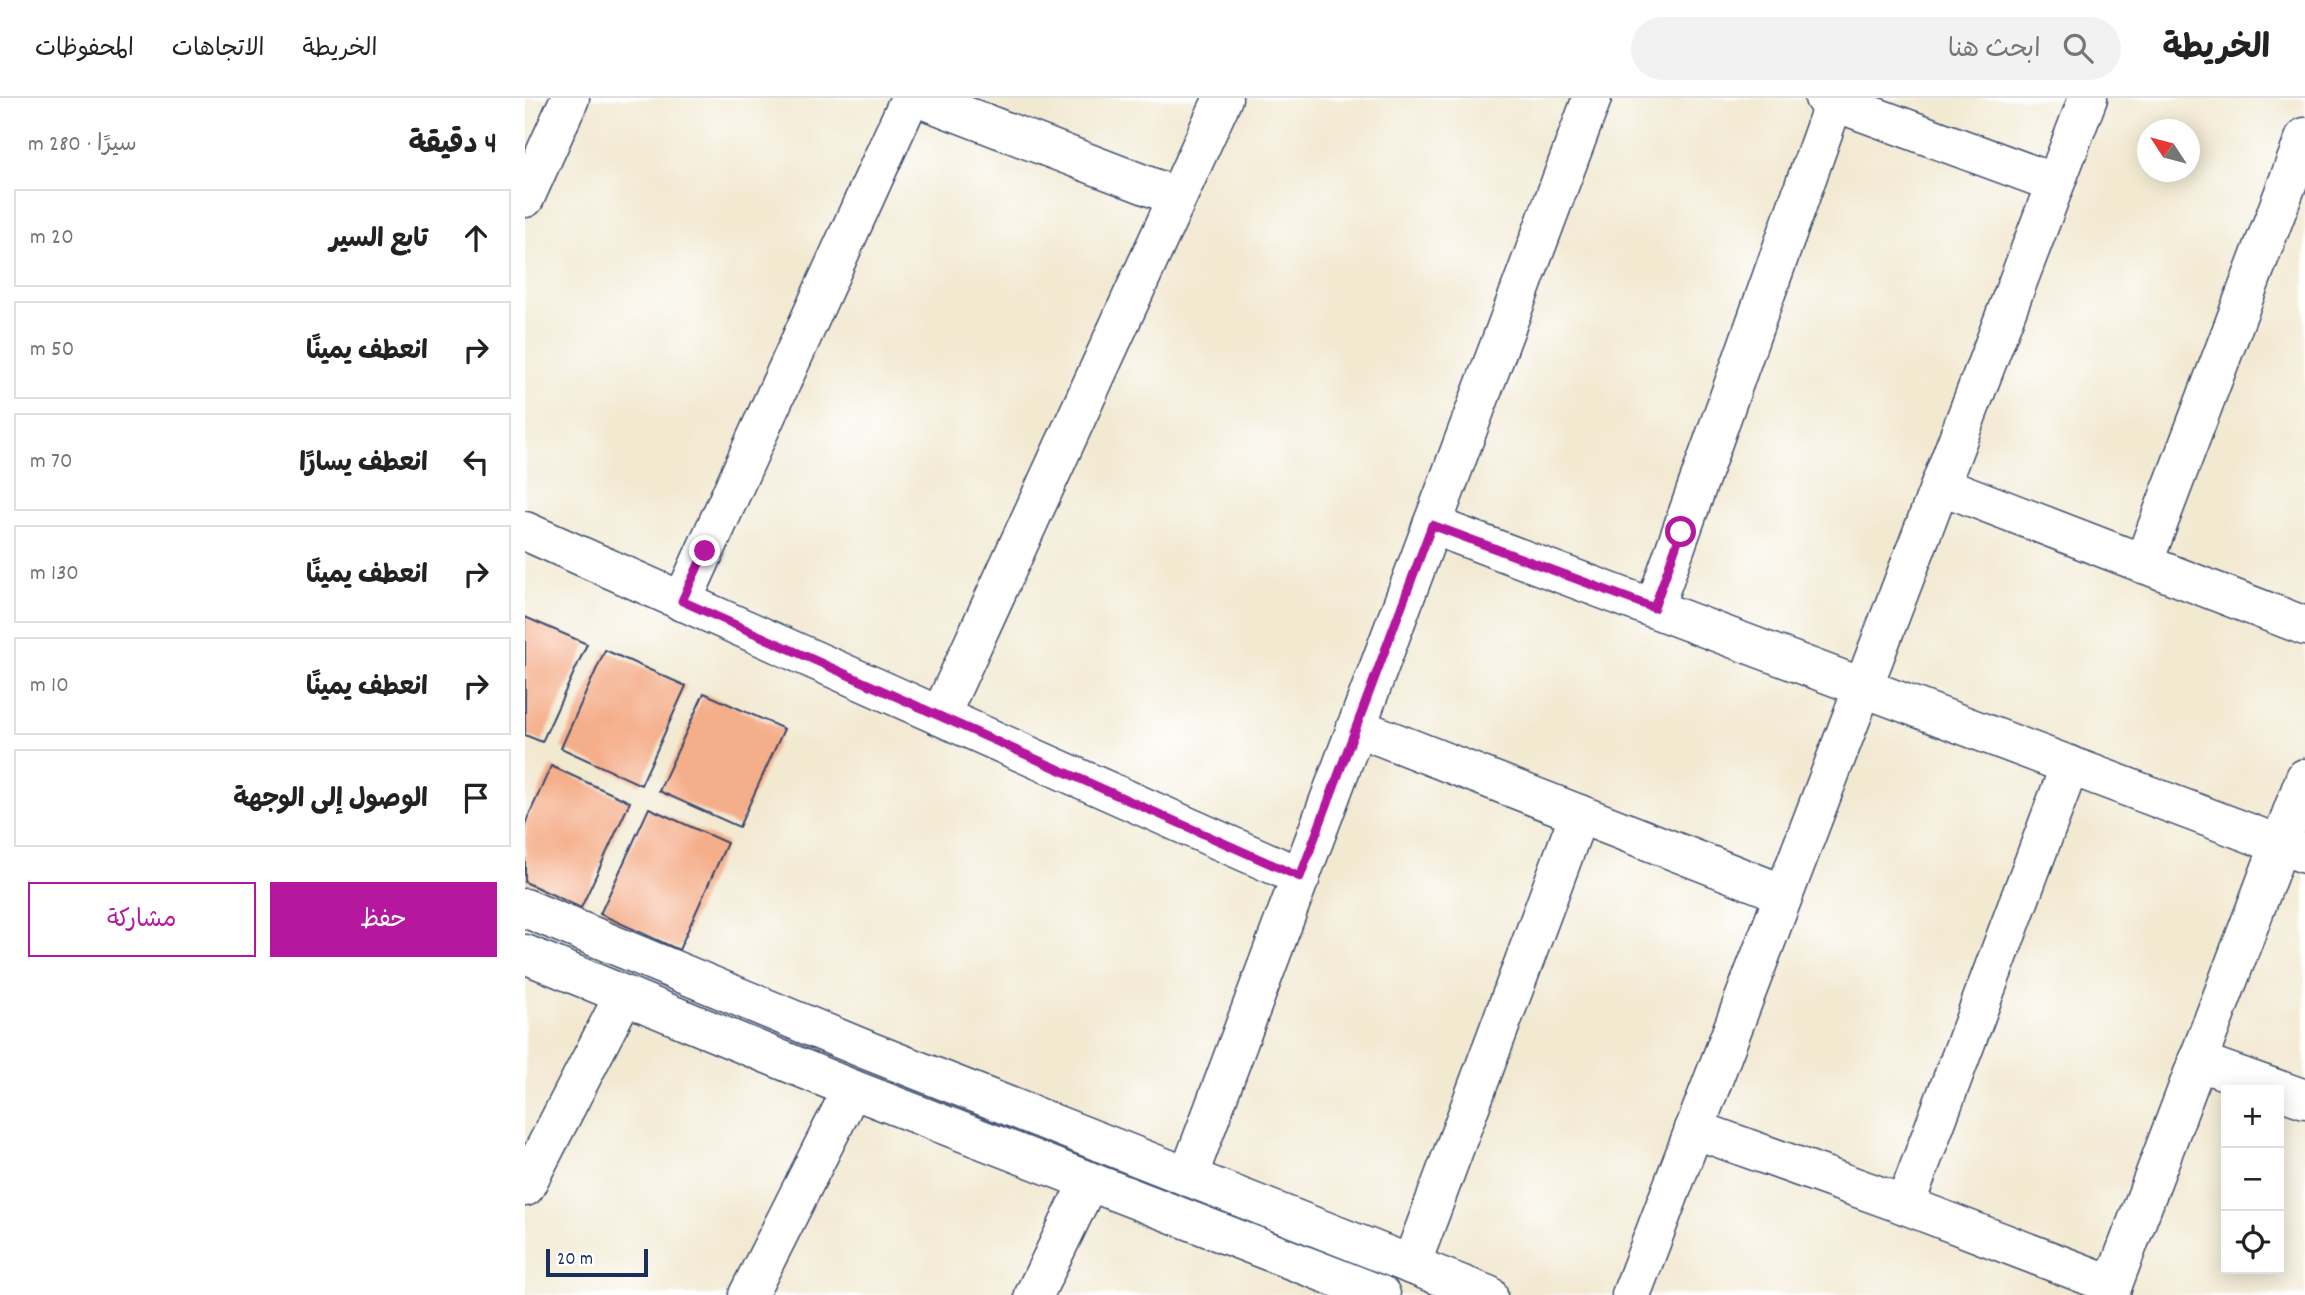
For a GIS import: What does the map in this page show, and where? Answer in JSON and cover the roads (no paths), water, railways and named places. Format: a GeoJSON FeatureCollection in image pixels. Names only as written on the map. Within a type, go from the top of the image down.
{"type":"FeatureCollection","features":[{"type":"Feature","properties":{"kind":"street"},"geometry":{"type":"LineString","coordinates":[[525,198],[571,98]]}},
{"type":"Feature","properties":{"kind":"street"},"geometry":{"type":"LineString","coordinates":[[682,601],[910,98]]}},
{"type":"Feature","properties":{"kind":"street"},"geometry":{"type":"LineString","coordinates":[[919,98],[1177,197]]}},
{"type":"Feature","properties":{"kind":"street"},"geometry":{"type":"LineString","coordinates":[[940,716],[1223,98]]}},
{"type":"Feature","properties":{"kind":"street"},"geometry":{"type":"LineString","coordinates":[[1188,1177],[1592,98]]}},
{"type":"Feature","properties":{"kind":"street"},"geometry":{"type":"LineString","coordinates":[[1630,1295],[2088,98]]}},
{"type":"Feature","properties":{"kind":"street"},"geometry":{"type":"LineString","coordinates":[[1654,608],[1829,100],[2055,183]]}},
{"type":"Feature","properties":{"kind":"street"},"geometry":{"type":"LineString","coordinates":[[2143,564],[2305,137]]}},
{"type":"Feature","properties":{"kind":"street"},"geometry":{"type":"LineString","coordinates":[[1940,485],[2305,626]]}},
{"type":"Feature","properties":{"kind":"street"},"geometry":{"type":"LineString","coordinates":[[1432,525],[2292,849]]}},
{"type":"Feature","properties":{"kind":"street"},"geometry":{"type":"LineString","coordinates":[[525,531],[1300,877]]}},
{"type":"Feature","properties":{"kind":"street"},"geometry":{"type":"LineString","coordinates":[[1356,727],[1784,894]]}},
{"type":"Feature","properties":{"kind":"street"},"geometry":{"type":"LineString","coordinates":[[1905,1205],[2070,765]]}},
{"type":"Feature","properties":{"kind":"street"},"geometry":{"type":"LineString","coordinates":[[1694,1129],[1905,1205],[2111,1290],[2197,1060],[2292,849],[2305,778]]}},
{"type":"Feature","properties":{"kind":"street"},"geometry":{"type":"LineString","coordinates":[[1411,1265],[1579,814]]}},
{"type":"Feature","properties":{"kind":"street"},"geometry":{"type":"LineString","coordinates":[[525,908],[869,1051],[1488,1295]]}},
{"type":"Feature","properties":{"kind":"street"},"geometry":{"type":"LineString","coordinates":[[525,954],[852,1089],[1089,1181],[1306,1282],[1381,1295]]}},
{"type":"Feature","properties":{"kind":"street"},"geometry":{"type":"LineString","coordinates":[[525,1187],[625,995]]}},
{"type":"Feature","properties":{"kind":"street"},"geometry":{"type":"LineString","coordinates":[[2197,1060],[2305,1098]]}},
{"type":"Feature","properties":{"kind":"street"},"geometry":{"type":"LineString","coordinates":[[748,1295],[852,1089]]}},
{"type":"Feature","properties":{"kind":"street"},"geometry":{"type":"LineString","coordinates":[[1034,1295],[1089,1181]]}}]}
